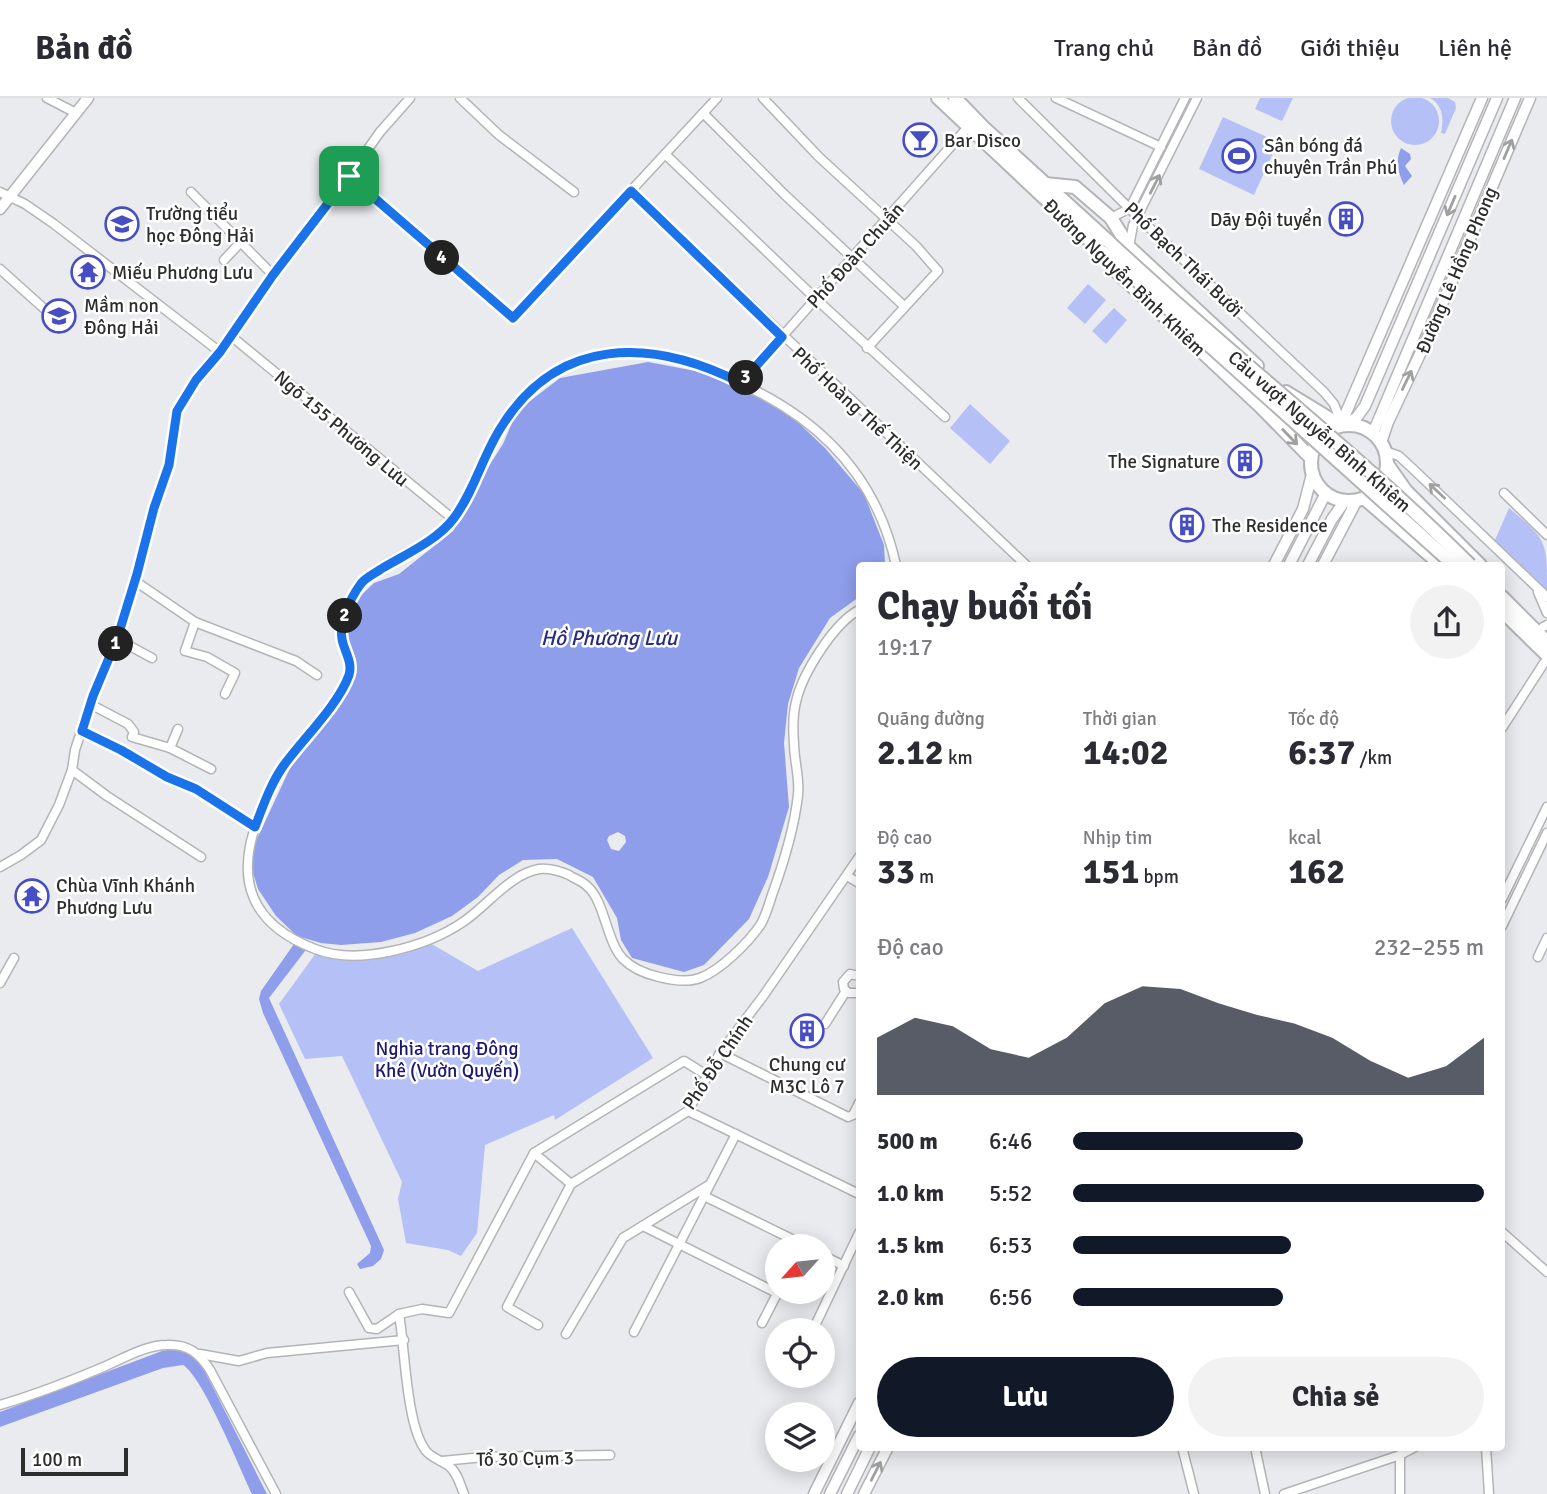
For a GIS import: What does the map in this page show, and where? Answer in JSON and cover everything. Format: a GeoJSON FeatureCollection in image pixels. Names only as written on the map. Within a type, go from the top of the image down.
{"type":"FeatureCollection","features":[{"type":"Feature","properties":{"kind":"highway","name":"Đường Nguyễn Bỉnh Khiêm"},"geometry":{"type":"LineString","coordinates":[[938,98],[1105,247],[1116,271],[1260,406],[1311,458]]}},
{"type":"Feature","properties":{"kind":"highway"},"geometry":{"type":"LineString","coordinates":[[955,98],[1045,184],[1105,247]]}},
{"type":"Feature","properties":{"kind":"highway"},"geometry":{"type":"LineString","coordinates":[[1045,184],[1075,187],[1111,218],[1129,247]]}},
{"type":"Feature","properties":{"kind":"highway","name":"Đường Nguyễn Bỉnh Khiêm"},"geometry":{"type":"LineString","coordinates":[[1105,247],[1129,247],[1296,400],[1343,425]]}},
{"type":"Feature","properties":{"kind":"highway","name":"Cầu vượt Nguyễn Bỉnh Khiêm"},"geometry":{"type":"LineString","coordinates":[[1105,247],[1131,275],[1451,562]]}},
{"type":"Feature","properties":{"kind":"highway","name":"Cầu vượt Nguyễn Bỉnh Khiêm"},"geometry":{"type":"LineString","coordinates":[[1105,247],[1388,489],[1467,562]]}},
{"type":"Feature","properties":{"kind":"highway"},"geometry":{"type":"LineString","coordinates":[[1260,406],[1271,408],[1282,403],[1283,395],[1278,385]]}},
{"type":"Feature","properties":{"kind":"highway"},"geometry":{"type":"LineString","coordinates":[[1438,562],[1413,539],[1355,500],[1326,493],[1312,474],[1311,458],[1320,437],[1343,425],[1365,428],[1381,447],[1406,491],[1477,562]]}},
{"type":"Feature","properties":{"kind":"highway"},"geometry":{"type":"LineString","coordinates":[[1355,500],[1381,484],[1381,447]]}},
{"type":"Feature","properties":{"kind":"highway"},"geometry":{"type":"LineString","coordinates":[[1413,539],[1410,525],[1412,518],[1424,514],[1433,519]]}},
{"type":"Feature","properties":{"kind":"highway"},"geometry":{"type":"LineString","coordinates":[[1505,591],[1546,627]]}},
{"type":"Feature","properties":{"kind":"highway"},"geometry":{"type":"LineString","coordinates":[[1505,600],[1547,642]]}},
{"type":"Feature","properties":{"kind":"highway"},"geometry":{"type":"LineString","coordinates":[[1505,614],[1546,661]]}},
{"type":"Feature","properties":{"kind":"highway"},"geometry":{"type":"LineString","coordinates":[[1505,625],[1546,661]]}},
{"type":"Feature","properties":{"kind":"main road"},"geometry":{"type":"LineString","coordinates":[[0,209],[5,195],[88,98]]}},
{"type":"Feature","properties":{"kind":"main road"},"geometry":{"type":"LineString","coordinates":[[1343,425],[1482,98]]}},
{"type":"Feature","properties":{"kind":"main road","name":"Đường Lê Hồng Phong"},"geometry":{"type":"LineString","coordinates":[[1343,425],[1357,417],[1365,406],[1497,98]]}},
{"type":"Feature","properties":{"kind":"main road","name":"Đường Lê Hồng Phong"},"geometry":{"type":"LineString","coordinates":[[1381,447],[1429,296],[1515,98]]}},
{"type":"Feature","properties":{"kind":"main road","name":"Đường Lê Hồng Phong"},"geometry":{"type":"LineString","coordinates":[[1381,447],[1388,422],[1530,98]]}},
{"type":"Feature","properties":{"kind":"main road"},"geometry":{"type":"LineString","coordinates":[[1404,280],[1415,288]]}},
{"type":"Feature","properties":{"kind":"main road"},"geometry":{"type":"LineString","coordinates":[[1429,296],[1442,303]]}},
{"type":"Feature","properties":{"kind":"main road"},"geometry":{"type":"LineString","coordinates":[[1276,562],[1303,509],[1312,474]]}},
{"type":"Feature","properties":{"kind":"main road"},"geometry":{"type":"LineString","coordinates":[[1291,562],[1326,493]]}},
{"type":"Feature","properties":{"kind":"main road"},"geometry":{"type":"LineString","coordinates":[[1310,562],[1325,533],[1355,500]]}},
{"type":"Feature","properties":{"kind":"main road"},"geometry":{"type":"LineString","coordinates":[[1324,562],[1355,500]]}},
{"type":"Feature","properties":{"kind":"main road"},"geometry":{"type":"LineString","coordinates":[[1311,522],[1321,519],[1325,533]]}},
{"type":"Feature","properties":{"kind":"main road"},"geometry":{"type":"LineString","coordinates":[[814,1494],[856,1409]]}},
{"type":"Feature","properties":{"kind":"main road"},"geometry":{"type":"LineString","coordinates":[[830,1494],[856,1442]]}},
{"type":"Feature","properties":{"kind":"main road"},"geometry":{"type":"LineString","coordinates":[[847,1494],[868,1451]]}},
{"type":"Feature","properties":{"kind":"main road"},"geometry":{"type":"LineString","coordinates":[[864,1494],[886,1451]]}},
{"type":"Feature","properties":{"kind":"street"},"geometry":{"type":"LineString","coordinates":[[47,98],[76,113]]}},
{"type":"Feature","properties":{"kind":"street"},"geometry":{"type":"LineString","coordinates":[[0,867],[41,840],[59,805],[90,704],[117,639],[135,581],[154,508],[169,465],[177,411],[196,380],[220,352],[273,275],[380,132],[410,98]]}},
{"type":"Feature","properties":{"kind":"street"},"geometry":{"type":"LineString","coordinates":[[460,98],[499,135],[574,192]]}},
{"type":"Feature","properties":{"kind":"street"},"geometry":{"type":"LineString","coordinates":[[349,176],[513,318],[717,98]]}},
{"type":"Feature","properties":{"kind":"street"},"geometry":{"type":"LineString","coordinates":[[763,98],[819,157],[887,218],[938,271],[867,348]]}},
{"type":"Feature","properties":{"kind":"street","name":"Phố Bạch Thái Bưởi"},"geometry":{"type":"LineString","coordinates":[[1018,98],[1138,217],[1324,393],[1334,404],[1343,425]]}},
{"type":"Feature","properties":{"kind":"street"},"geometry":{"type":"LineString","coordinates":[[1056,98],[1161,147]]}},
{"type":"Feature","properties":{"kind":"street"},"geometry":{"type":"LineString","coordinates":[[1111,218],[1130,208],[1185,98]]}},
{"type":"Feature","properties":{"kind":"street"},"geometry":{"type":"LineString","coordinates":[[1129,247],[1133,225],[1197,98]]}},
{"type":"Feature","properties":{"kind":"street"},"geometry":{"type":"LineString","coordinates":[[703,113],[785,195],[904,306]]}},
{"type":"Feature","properties":{"kind":"street","name":"Phố Đoàn Chuẩn"},"geometry":{"type":"LineString","coordinates":[[741,383],[968,127]]}},
{"type":"Feature","properties":{"kind":"street"},"geometry":{"type":"LineString","coordinates":[[665,154],[867,348],[945,417]]}},
{"type":"Feature","properties":{"kind":"street","name":"Phố Hoàng Thế Thiện"},"geometry":{"type":"LineString","coordinates":[[631,191],[782,337],[1023,562]]}},
{"type":"Feature","properties":{"kind":"street"},"geometry":{"type":"LineString","coordinates":[[191,192],[273,275]]}},
{"type":"Feature","properties":{"kind":"street"},"geometry":{"type":"LineString","coordinates":[[5,195],[25,204],[54,225],[220,352]]}},
{"type":"Feature","properties":{"kind":"street"},"geometry":{"type":"LineString","coordinates":[[224,260],[240,243]]}},
{"type":"Feature","properties":{"kind":"street"},"geometry":{"type":"LineString","coordinates":[[0,269],[49,313]]}},
{"type":"Feature","properties":{"kind":"street","name":"Ngõ 155 Phương Lưu"},"geometry":{"type":"LineString","coordinates":[[231,336],[453,519]]}},
{"type":"Feature","properties":{"kind":"street"},"geometry":{"type":"LineString","coordinates":[[856,612],[848,616],[821,648],[796,700],[793,744],[799,789],[789,850],[763,921],[734,955],[698,979],[673,981],[642,973],[620,957],[591,888],[560,871],[537,869],[513,881],[462,923],[416,946],[376,953],[342,955],[316,950],[269,920],[256,903],[246,862],[248,843],[282,767],[341,691],[349,674],[342,630],[346,611],[360,583],[427,541],[453,519],[467,498],[489,448],[507,419],[539,384],[568,365],[599,355],[636,352],[657,354],[721,373],[792,410],[822,436],[859,475],[889,532],[895,562]]}},
{"type":"Feature","properties":{"kind":"street"},"geometry":{"type":"LineString","coordinates":[[1381,447],[1399,456],[1547,597]]}},
{"type":"Feature","properties":{"kind":"street"},"geometry":{"type":"LineString","coordinates":[[1504,493],[1547,535]]}},
{"type":"Feature","properties":{"kind":"street"},"geometry":{"type":"LineString","coordinates":[[135,581],[195,622],[296,661],[317,675]]}},
{"type":"Feature","properties":{"kind":"street"},"geometry":{"type":"LineString","coordinates":[[1535,586],[1547,613]]}},
{"type":"Feature","properties":{"kind":"street"},"geometry":{"type":"LineString","coordinates":[[195,622],[185,651],[207,657],[235,673],[225,694]]}},
{"type":"Feature","properties":{"kind":"street"},"geometry":{"type":"LineString","coordinates":[[117,639],[152,658]]}},
{"type":"Feature","properties":{"kind":"street"},"geometry":{"type":"LineString","coordinates":[[1505,723],[1546,661]]}},
{"type":"Feature","properties":{"kind":"street"},"geometry":{"type":"LineString","coordinates":[[90,704],[128,724],[134,732],[132,737],[170,748],[211,769]]}},
{"type":"Feature","properties":{"kind":"street"},"geometry":{"type":"LineString","coordinates":[[170,748],[178,729]]}},
{"type":"Feature","properties":{"kind":"street"},"geometry":{"type":"LineString","coordinates":[[82,731],[167,777],[196,789],[255,827]]}},
{"type":"Feature","properties":{"kind":"street"},"geometry":{"type":"LineString","coordinates":[[72,769],[98,790],[201,857]]}},
{"type":"Feature","properties":{"kind":"street"},"geometry":{"type":"LineString","coordinates":[[1505,893],[1547,807]]}},
{"type":"Feature","properties":{"kind":"street"},"geometry":{"type":"LineString","coordinates":[[1505,920],[1547,833]]}},
{"type":"Feature","properties":{"kind":"street","name":"Phố Đỗ Chính"},"geometry":{"type":"LineString","coordinates":[[571,1184],[688,1111],[720,1053],[764,995],[856,861]]}},
{"type":"Feature","properties":{"kind":"street"},"geometry":{"type":"LineString","coordinates":[[846,876],[856,881]]}},
{"type":"Feature","properties":{"kind":"street"},"geometry":{"type":"LineString","coordinates":[[1538,957],[1547,938]]}},
{"type":"Feature","properties":{"kind":"street"},"geometry":{"type":"LineString","coordinates":[[0,983],[14,958]]}},
{"type":"Feature","properties":{"kind":"street"},"geometry":{"type":"LineString","coordinates":[[856,973],[850,974],[843,986],[846,991],[856,993]]}},
{"type":"Feature","properties":{"kind":"street"},"geometry":{"type":"LineString","coordinates":[[825,1024],[846,991]]}},
{"type":"Feature","properties":{"kind":"street"},"geometry":{"type":"LineString","coordinates":[[720,1053],[848,1118],[856,1109]]}},
{"type":"Feature","properties":{"kind":"street"},"geometry":{"type":"LineString","coordinates":[[364,1343],[377,1329],[400,1314],[422,1309],[449,1313],[534,1153],[684,1062],[708,1076]]}},
{"type":"Feature","properties":{"kind":"street"},"geometry":{"type":"LineString","coordinates":[[688,1111],[856,1193]]}},
{"type":"Feature","properties":{"kind":"street"},"geometry":{"type":"LineString","coordinates":[[634,1332],[736,1134]]}},
{"type":"Feature","properties":{"kind":"street"},"geometry":{"type":"LineString","coordinates":[[534,1153],[571,1184],[507,1307],[538,1325]]}},
{"type":"Feature","properties":{"kind":"street"},"geometry":{"type":"LineString","coordinates":[[566,1334],[623,1238],[709,1185]]}},
{"type":"Feature","properties":{"kind":"street"},"geometry":{"type":"LineString","coordinates":[[704,1196],[781,1234]]}},
{"type":"Feature","properties":{"kind":"street"},"geometry":{"type":"LineString","coordinates":[[643,1226],[765,1286]]}},
{"type":"Feature","properties":{"kind":"street"},"geometry":{"type":"LineString","coordinates":[[1505,1235],[1547,1272]]}},
{"type":"Feature","properties":{"kind":"street"},"geometry":{"type":"LineString","coordinates":[[819,1318],[856,1240]]}},
{"type":"Feature","properties":{"kind":"street"},"geometry":{"type":"LineString","coordinates":[[835,1262],[844,1266]]}},
{"type":"Feature","properties":{"kind":"street"},"geometry":{"type":"LineString","coordinates":[[349,1292],[365,1324],[369,1328],[377,1329]]}},
{"type":"Feature","properties":{"kind":"street"},"geometry":{"type":"LineString","coordinates":[[762,1323],[772,1304]]}},
{"type":"Feature","properties":{"kind":"street"},"geometry":{"type":"LineString","coordinates":[[400,1314],[417,1433],[426,1451],[456,1473],[464,1494]]}},
{"type":"Feature","properties":{"kind":"street"},"geometry":{"type":"LineString","coordinates":[[0,1405],[153,1347],[175,1345],[239,1362],[267,1353],[404,1340]]}},
{"type":"Feature","properties":{"kind":"street"},"geometry":{"type":"LineString","coordinates":[[200,1353],[276,1494]]}},
{"type":"Feature","properties":{"kind":"street"},"geometry":{"type":"LineString","coordinates":[[210,1370],[223,1358]]}},
{"type":"Feature","properties":{"kind":"street"},"geometry":{"type":"LineString","coordinates":[[1183,1451],[1194,1494]]}},
{"type":"Feature","properties":{"kind":"street"},"geometry":{"type":"LineString","coordinates":[[1256,1451],[1265,1494]]}},
{"type":"Feature","properties":{"kind":"street"},"geometry":{"type":"LineString","coordinates":[[1284,1494],[1408,1451]]}},
{"type":"Feature","properties":{"kind":"street"},"geometry":{"type":"LineString","coordinates":[[1486,1451],[1489,1494]]}},
{"type":"Feature","properties":{"kind":"street","name":"Tổ 30 Cụm 3"},"geometry":{"type":"LineString","coordinates":[[439,1461],[484,1457],[610,1455]]}},
{"type":"Feature","properties":{"kind":"street"},"geometry":{"type":"LineString","coordinates":[[1400,1455],[1400,1494]]}},
{"type":"Feature","properties":{"kind":"green space"},"geometry":{"type":"Polygon","coordinates":[[[1415,97],[1432,104],[1439,121],[1432,138],[1415,145],[1398,138],[1391,121],[1398,104],[1415,97]]]}},
{"type":"Feature","properties":{"kind":"green space"},"geometry":{"type":"Polygon","coordinates":[[[1260,98],[1293,98],[1282,121],[1255,109],[1260,98]]]}},
{"type":"Feature","properties":{"kind":"green space"},"geometry":{"type":"Polygon","coordinates":[[[1430,98],[1448,98],[1455,102],[1456,108],[1445,134],[1441,133],[1440,108],[1430,98]]]}},
{"type":"Feature","properties":{"kind":"green space","name":"Sân bóng đá chuyên Trần Phú"},"geometry":{"type":"Polygon","coordinates":[[[1223,117],[1278,142],[1254,195],[1199,169],[1223,117]]]}},
{"type":"Feature","properties":{"kind":"green space"},"geometry":{"type":"Polygon","coordinates":[[[1088,284],[1106,300],[1085,324],[1067,308],[1088,284]]]}},
{"type":"Feature","properties":{"kind":"green space"},"geometry":{"type":"Polygon","coordinates":[[[1114,308],[1127,320],[1106,344],[1092,331],[1114,308]]]}},
{"type":"Feature","properties":{"kind":"green space"},"geometry":{"type":"Polygon","coordinates":[[[970,404],[1010,441],[990,464],[950,428],[970,404]]]}},
{"type":"Feature","properties":{"kind":"green space"},"geometry":{"type":"Polygon","coordinates":[[[1509,508],[1531,527],[1542,543],[1545,551],[1547,590],[1495,540],[1509,508]]]}},
{"type":"Feature","properties":{"kind":"green space","name":"Nghia trang Đông Khê (Vườn Quyến)"},"geometry":{"type":"Polygon","coordinates":[[[572,928],[653,1058],[555,1120],[554,1115],[485,1145],[477,1233],[461,1256],[448,1250],[406,1243],[398,1199],[402,1182],[342,1056],[305,1059],[279,1004],[316,953],[367,960],[430,943],[478,971],[572,928]]]}},
{"type":"Feature","properties":{"kind":"water"},"geometry":{"type":"Polygon","coordinates":[[[1401,148],[1410,154],[1411,159],[1405,166],[1412,176],[1404,185],[1398,167],[1401,148]]]}},
{"type":"Feature","properties":{"kind":"water","name":"Hồ Phương Lưu"},"geometry":{"type":"Polygon","coordinates":[[[648,362],[717,375],[787,412],[825,448],[864,494],[884,545],[885,562],[856,562],[856,599],[830,618],[799,668],[788,704],[784,743],[789,807],[768,877],[749,919],[704,965],[684,972],[632,958],[621,940],[617,918],[593,877],[557,859],[523,860],[499,875],[478,897],[452,916],[415,933],[381,942],[341,945],[297,936],[276,916],[258,889],[250,863],[256,841],[298,751],[353,674],[345,634],[348,614],[357,599],[374,583],[399,574],[453,531],[476,486],[503,444],[517,411],[560,378],[648,362]],[[618,832],[607,840],[611,849],[619,851],[626,842],[625,836],[618,832]]]}},
{"type":"Feature","properties":{"kind":"water"},"geometry":{"type":"Polygon","coordinates":[[[294,944],[304,944],[305,951],[269,998],[384,1250],[381,1259],[373,1266],[360,1269],[357,1264],[370,1253],[371,1246],[263,1013],[259,999],[261,991],[294,944]]]}},
{"type":"Feature","properties":{"kind":"water"},"geometry":{"type":"Polygon","coordinates":[[[162,1351],[184,1351],[200,1362],[267,1494],[252,1494],[201,1387],[183,1365],[163,1368],[0,1427],[0,1412],[162,1351]]]}},
{"type":"Feature","properties":{"kind":"place","name":"Bar Disco"},"geometry":{"type":"Point","coordinates":[920,140]}},
{"type":"Feature","properties":{"kind":"place","name":"Sân bóng đá chuyên Trần Phú"},"geometry":{"type":"Point","coordinates":[1239,156]}},
{"type":"Feature","properties":{"kind":"place","name":"Dãy Đội tuyển"},"geometry":{"type":"Point","coordinates":[1346,219]}},
{"type":"Feature","properties":{"kind":"place","name":"Trường tiểu học Đông Hải"},"geometry":{"type":"Point","coordinates":[122,224]}},
{"type":"Feature","properties":{"kind":"place","name":"Miếu Phương Lưu"},"geometry":{"type":"Point","coordinates":[88,272]}},
{"type":"Feature","properties":{"kind":"place","name":"Mầm non Đông Hải"},"geometry":{"type":"Point","coordinates":[59,316]}},
{"type":"Feature","properties":{"kind":"place","name":"The Signature"},"geometry":{"type":"Point","coordinates":[1245,461]}},
{"type":"Feature","properties":{"kind":"place","name":"The Residence"},"geometry":{"type":"Point","coordinates":[1187,525]}},
{"type":"Feature","properties":{"kind":"place","name":"Chùa Vĩnh Khánh Phương Lưu"},"geometry":{"type":"Point","coordinates":[32,896]}},
{"type":"Feature","properties":{"kind":"place","name":"Chung cư M3C Lô 7"},"geometry":{"type":"Point","coordinates":[807,1031]}},
{"type":"Feature","properties":{"kind":"route"},"geometry":{"type":"LineString","coordinates":[[349,176],[513,318],[631,191],[782,337],[741,383],[721,373],[657,354],[619,352],[568,365],[526,396],[501,427],[467,498],[453,519],[443,530],[360,583],[346,611],[342,630],[342,641],[349,657],[349,674],[341,691],[282,767],[255,827],[196,789],[167,777],[82,731],[93,696],[117,639],[137,574],[154,508],[169,465],[177,411],[196,380],[220,352],[273,275],[349,176]]}}]}
